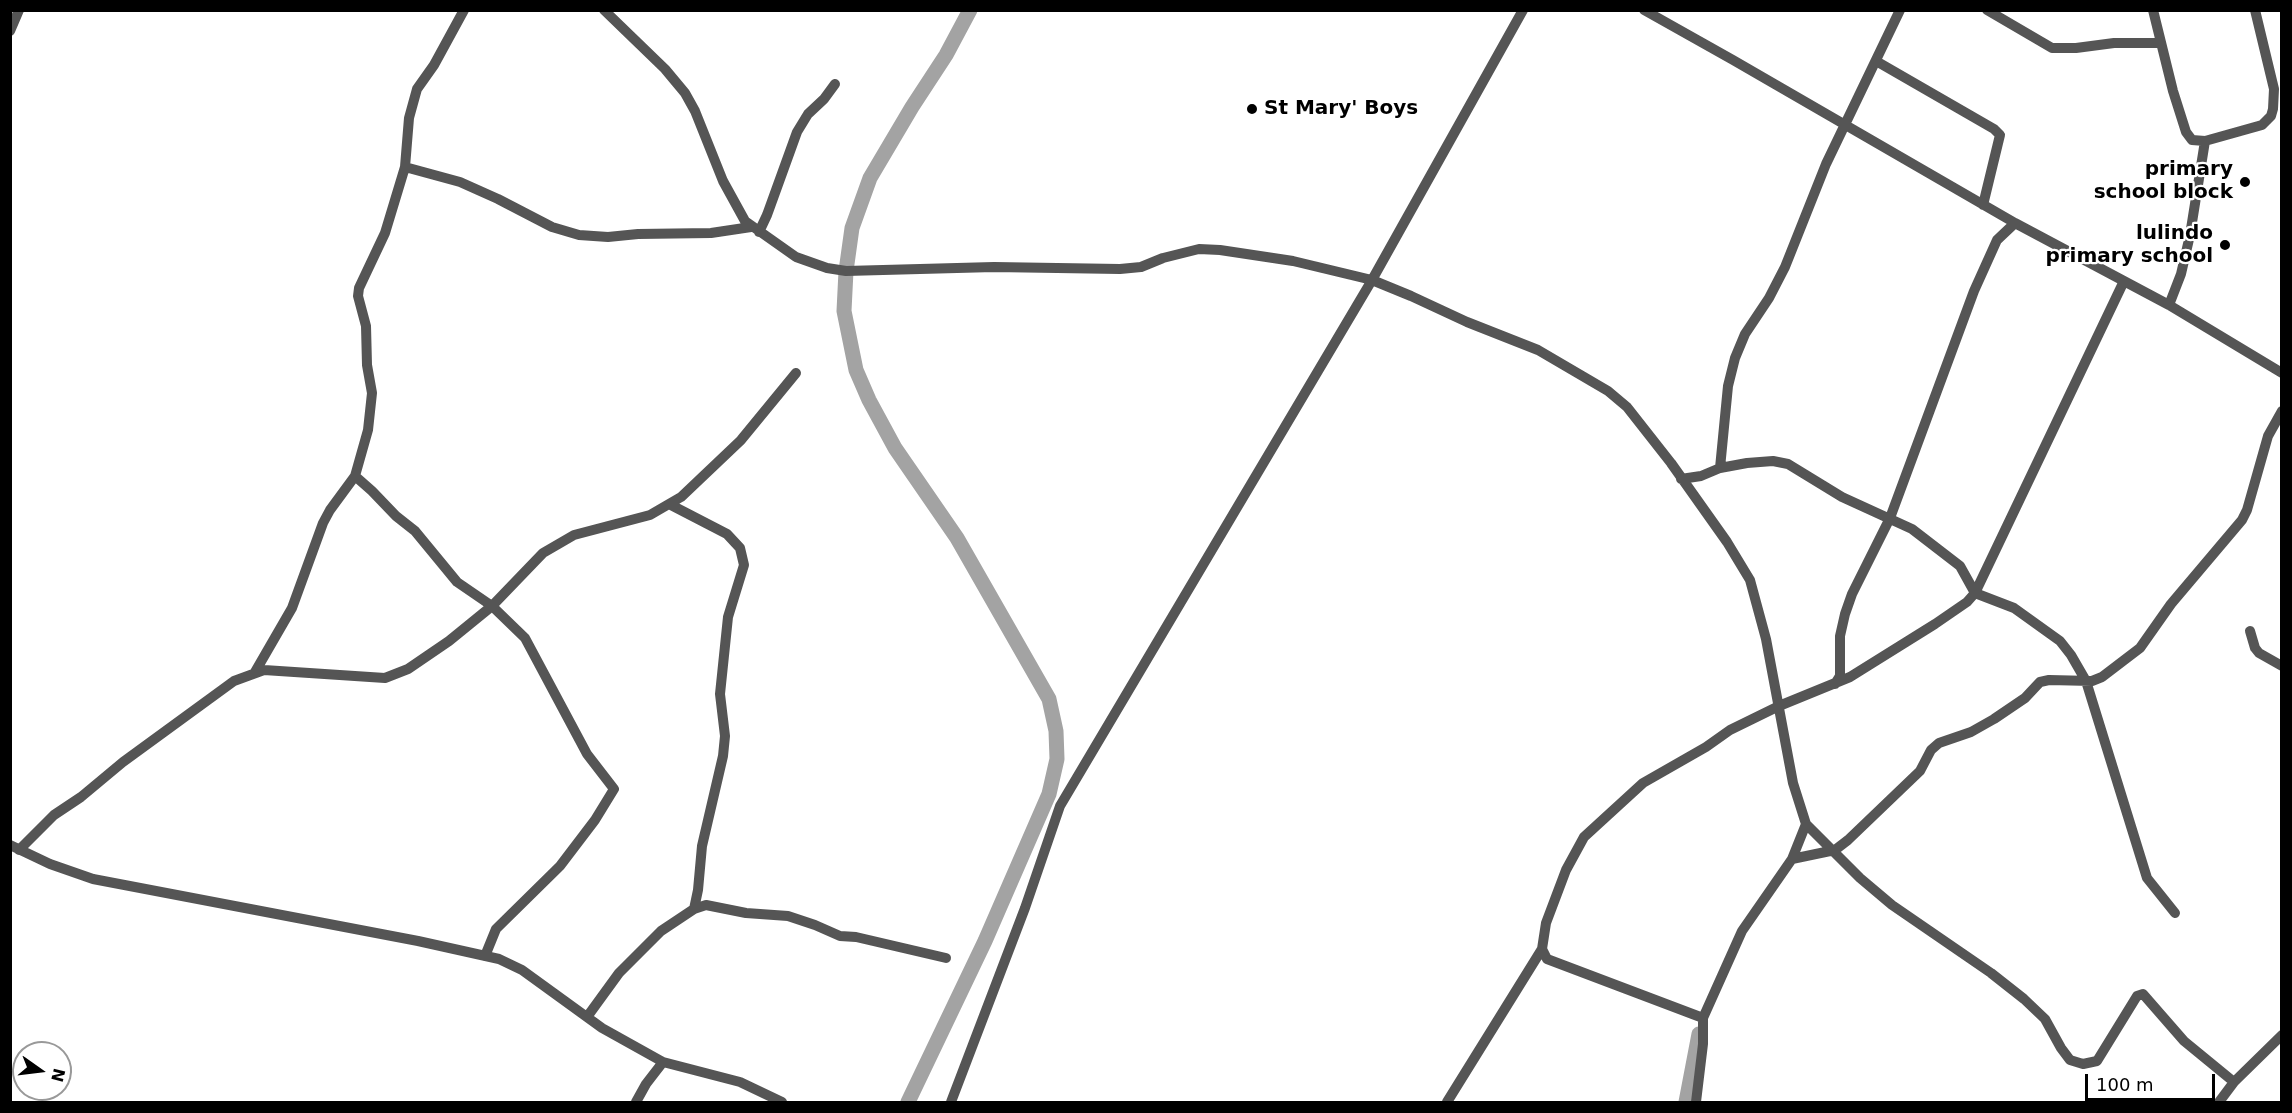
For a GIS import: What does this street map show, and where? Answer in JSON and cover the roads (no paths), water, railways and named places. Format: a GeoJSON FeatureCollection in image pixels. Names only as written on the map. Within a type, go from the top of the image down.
{"type":"FeatureCollection","features":[{"type":"Feature","properties":{"kind":"street"},"geometry":{"type":"LineString","coordinates":[[10,31],[19,10]]}},
{"type":"Feature","properties":{"kind":"street"},"geometry":{"type":"LineString","coordinates":[[255,672],[292,608],[323,523],[354,476],[368,430],[372,393],[367,365],[366,326],[358,288],[385,233],[405,167],[410,118],[417,89],[434,65],[464,10]]}},
{"type":"Feature","properties":{"kind":"street"},"geometry":{"type":"LineString","coordinates":[[604,10],[665,69],[685,93],[695,111],[734,204],[755,229],[796,257],[827,268],[846,271],[994,267],[1120,269],[1141,267],[1163,258],[1199,249],[1293,261],[1372,280],[1538,350],[1608,391],[1627,407],[1663,456],[1671,463],[1727,542],[1750,580],[1766,639],[1793,783],[1806,824],[1860,878],[1892,905],[1991,973],[2024,999],[2045,1019],[2070,1060],[2083,1064],[2097,1061],[2132,1004],[2139,994],[2143,994],[2184,1041],[2234,1082]]}},
{"type":"Feature","properties":{"kind":"street"},"geometry":{"type":"LineString","coordinates":[[951,1102],[1025,908],[1060,806],[1372,280],[1523,10]]}},
{"type":"Feature","properties":{"kind":"street"},"geometry":{"type":"LineString","coordinates":[[1644,10],[2015,223],[2169,305],[2282,373]]}},
{"type":"Feature","properties":{"kind":"street"},"geometry":{"type":"LineString","coordinates":[[1720,468],[1728,386],[1744,334],[1770,298],[1790,257],[1826,164],[1900,10]]}},
{"type":"Feature","properties":{"kind":"street"},"geometry":{"type":"LineString","coordinates":[[1987,10],[2052,48],[2076,48],[2114,43],[2161,43]]}},
{"type":"Feature","properties":{"kind":"street"},"geometry":{"type":"LineString","coordinates":[[2153,10],[2187,132],[2192,140],[2205,141],[2262,125],[2271,116],[2274,89],[2255,10]]}},
{"type":"Feature","properties":{"kind":"street"},"geometry":{"type":"LineString","coordinates":[[1876,61],[1994,129],[2000,135],[1983,205]]}},
{"type":"Feature","properties":{"kind":"street"},"geometry":{"type":"LineString","coordinates":[[405,167],[460,183],[498,199],[552,227],[579,235],[608,237],[755,229],[767,215],[797,132],[808,114],[824,99],[835,84]]}},
{"type":"Feature","properties":{"kind":"street"},"geometry":{"type":"LineString","coordinates":[[2169,305],[2181,274],[2190,235],[2205,141]]}},
{"type":"Feature","properties":{"kind":"street"},"geometry":{"type":"LineString","coordinates":[[1835,684],[1840,676],[1840,636],[1845,615],[1860,578],[1890,518],[1974,291],[1997,240],[2015,223]]}},
{"type":"Feature","properties":{"kind":"street"},"geometry":{"type":"LineString","coordinates":[[1447,1102],[1542,949],[1546,923],[1566,870],[1584,837],[1643,783],[1706,747],[1730,730],[1779,706],[1850,677],[1935,624],[1967,602],[1975,593],[2124,281]]}},
{"type":"Feature","properties":{"kind":"street"},"geometry":{"type":"LineString","coordinates":[[782,1102],[740,1082],[663,1062],[630,1046],[522,970],[506,962],[418,941],[93,879],[50,864],[15,847],[123,762],[234,681],[264,670],[385,678],[408,669],[492,606],[543,553],[574,535],[638,519],[681,497],[747,433],[796,373]]}},
{"type":"Feature","properties":{"kind":"street"},"geometry":{"type":"LineString","coordinates":[[1792,859],[1834,850],[1861,828],[1920,771],[1931,750],[1939,743],[1971,732],[1994,719],[2025,698],[2040,682],[2049,680],[2092,681],[2102,677],[2140,648],[2171,604],[2242,520],[2247,510],[2268,436],[2282,411]]}},
{"type":"Feature","properties":{"kind":"street"},"geometry":{"type":"LineString","coordinates":[[1681,479],[1701,476],[1720,468],[1761,462],[1788,464],[1842,497],[1912,529],[1960,566],[1975,593],[2014,608],[2060,641],[2086,681],[2147,878],[2175,913]]}},
{"type":"Feature","properties":{"kind":"street"},"geometry":{"type":"LineString","coordinates":[[354,476],[415,531],[457,582],[492,606],[525,638],[587,754],[614,789],[595,820],[560,866],[496,929],[485,956]]}},
{"type":"Feature","properties":{"kind":"street"},"geometry":{"type":"LineString","coordinates":[[669,504],[727,534],[740,548],[744,565],[728,617],[720,694],[725,736],[702,846],[694,909]]}},
{"type":"Feature","properties":{"kind":"street"},"geometry":{"type":"LineString","coordinates":[[2250,631],[2255,648],[2259,653],[2274,664],[2282,666]]}},
{"type":"Feature","properties":{"kind":"street"},"geometry":{"type":"LineString","coordinates":[[1696,1102],[1703,1044],[1703,1018],[1742,931],[1792,859],[1806,824]]}},
{"type":"Feature","properties":{"kind":"street"},"geometry":{"type":"LineString","coordinates":[[587,1017],[627,965],[661,931],[694,909],[706,905],[746,913],[788,916],[840,936],[856,937],[946,958]]}},
{"type":"Feature","properties":{"kind":"street"},"geometry":{"type":"LineString","coordinates":[[1542,949],[1547,959],[1703,1018]]}},
{"type":"Feature","properties":{"kind":"street"},"geometry":{"type":"LineString","coordinates":[[2218,1102],[2234,1082],[2282,1035]]}},
{"type":"Feature","properties":{"kind":"street"},"geometry":{"type":"LineString","coordinates":[[636,1102],[663,1062]]}},
{"type":"Feature","properties":{"kind":"waterway"},"geometry":{"type":"LineString","coordinates":[[908,1102],[985,941],[1049,794],[1057,759],[1056,731],[1049,699],[957,538],[895,448],[869,400],[856,370],[844,311],[846,271],[852,228],[870,178],[946,55],[970,10]]}},
{"type":"Feature","properties":{"kind":"waterway"},"geometry":{"type":"LineString","coordinates":[[1686,1102],[1699,1034]]}},
{"type":"Feature","properties":{"kind":"place","name":"St Mary' Boys"},"geometry":{"type":"Point","coordinates":[1252,109]}},
{"type":"Feature","properties":{"kind":"place","name":"primary school block"},"geometry":{"type":"Point","coordinates":[2245,182]}},
{"type":"Feature","properties":{"kind":"place","name":"lulindo primary school"},"geometry":{"type":"Point","coordinates":[2225,245]}}]}
